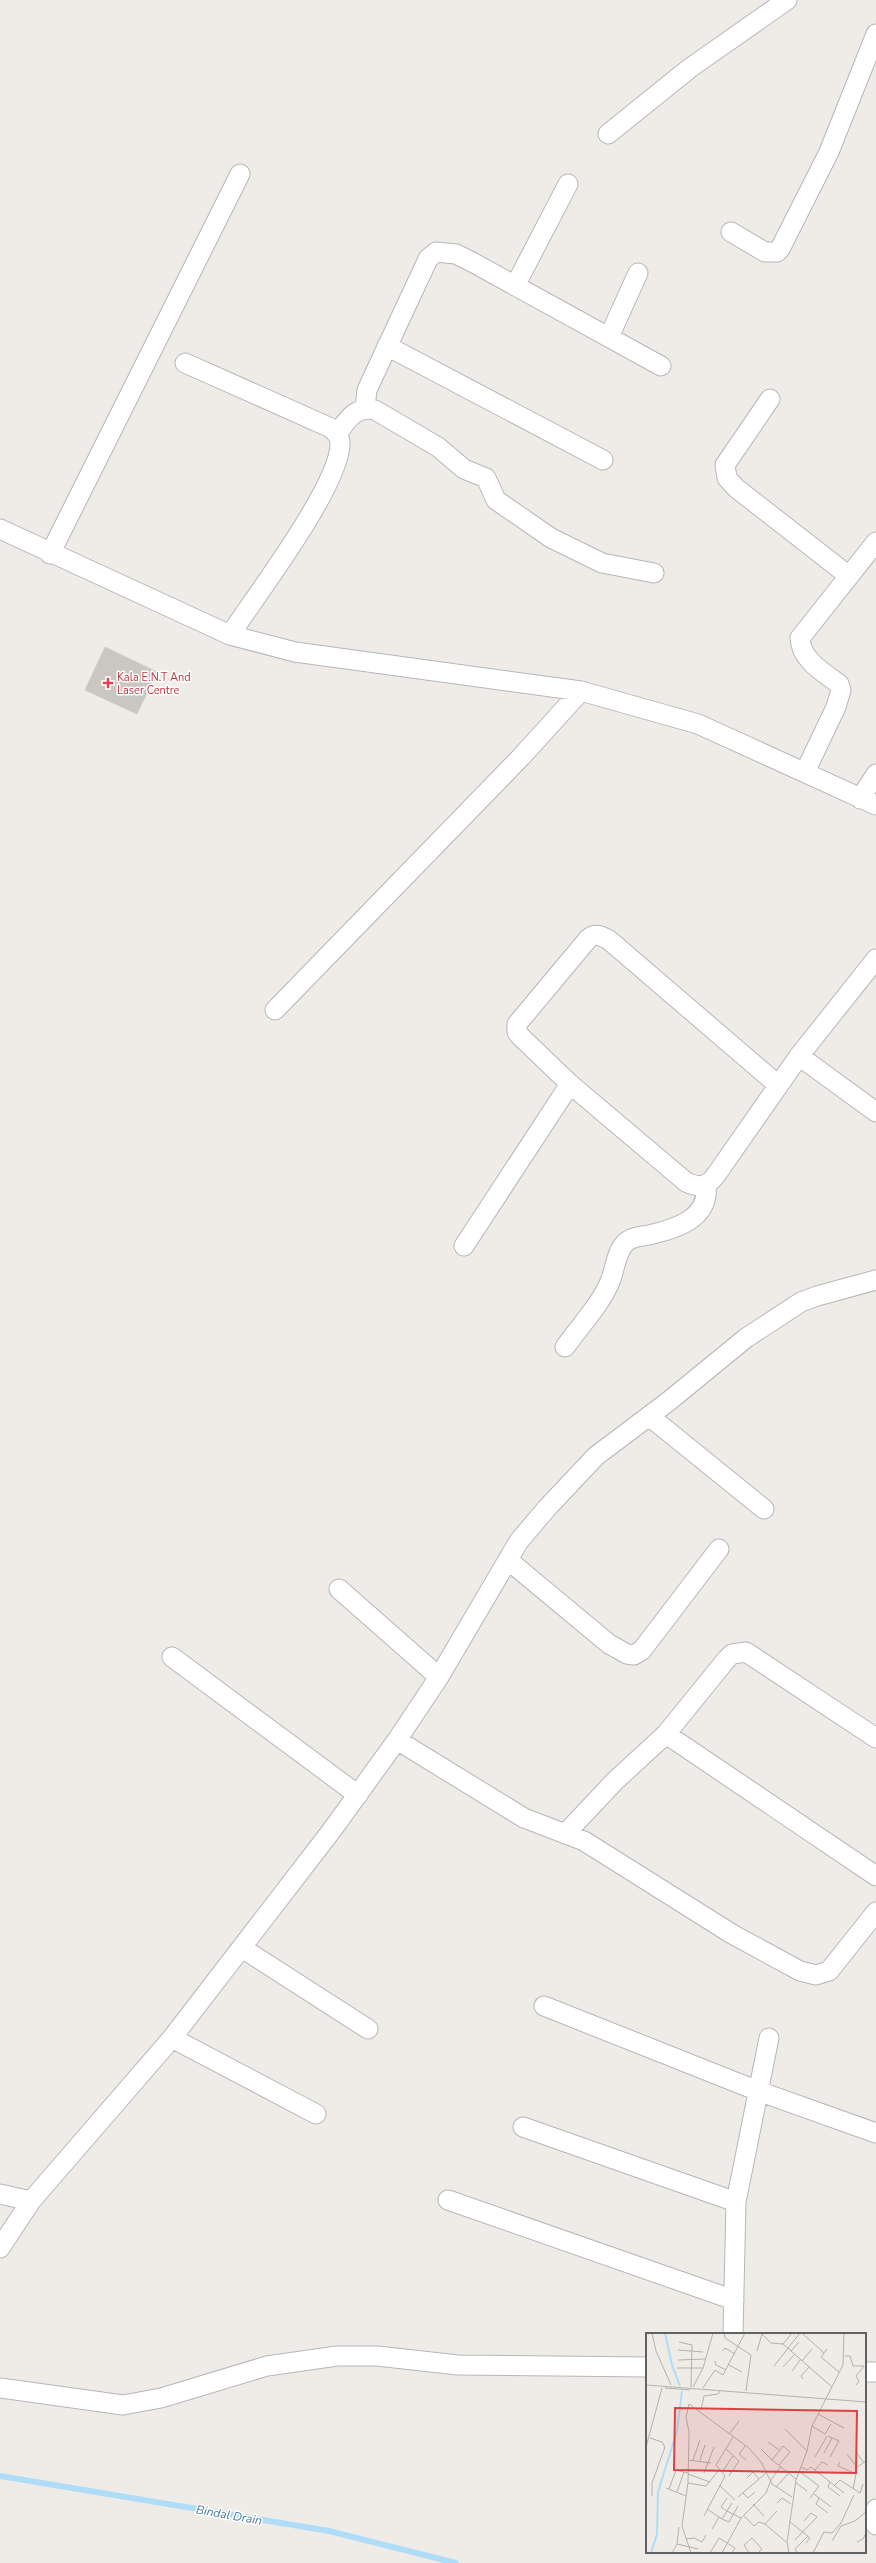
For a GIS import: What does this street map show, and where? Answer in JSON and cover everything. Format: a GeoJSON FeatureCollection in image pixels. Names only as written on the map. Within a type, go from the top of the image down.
{"type":"FeatureCollection","features":[{"type":"Feature","properties":{"kind":"street"},"geometry":{"type":"LineString","coordinates":[[608,134],[690,68],[787,0]]}},
{"type":"Feature","properties":{"kind":"street"},"geometry":{"type":"LineString","coordinates":[[731,232],[765,252],[777,252],[780,249],[829,152],[876,34]]}},
{"type":"Feature","properties":{"kind":"street"},"geometry":{"type":"LineString","coordinates":[[50,554],[240,174]]}},
{"type":"Feature","properties":{"kind":"street"},"geometry":{"type":"LineString","coordinates":[[515,286],[568,184]]}},
{"type":"Feature","properties":{"kind":"street"},"geometry":{"type":"LineString","coordinates":[[365,408],[367,390],[387,346],[428,259],[436,252],[456,254],[661,366]]}},
{"type":"Feature","properties":{"kind":"street"},"geometry":{"type":"LineString","coordinates":[[609,337],[638,273]]}},
{"type":"Feature","properties":{"kind":"street"},"geometry":{"type":"LineString","coordinates":[[387,346],[603,460]]}},
{"type":"Feature","properties":{"kind":"street"},"geometry":{"type":"LineString","coordinates":[[185,363],[331,428],[337,434],[340,444],[330,479],[310,514],[230,635]]}},
{"type":"Feature","properties":{"kind":"street"},"geometry":{"type":"LineString","coordinates":[[770,399],[725,465],[727,478],[736,488],[849,576]]}},
{"type":"Feature","properties":{"kind":"street"},"geometry":{"type":"LineString","coordinates":[[337,434],[356,411],[365,408],[387,418],[438,447],[464,469],[486,478],[496,500],[551,538],[602,563],[654,573]]}},
{"type":"Feature","properties":{"kind":"street"},"geometry":{"type":"LineString","coordinates":[[0,529],[50,554],[230,635],[295,652],[581,691],[698,724],[868,802],[876,774]]}},
{"type":"Feature","properties":{"kind":"street"},"geometry":{"type":"LineString","coordinates":[[805,772],[836,708],[841,690],[838,684],[806,657],[802,651],[800,638],[876,542]]}},
{"type":"Feature","properties":{"kind":"street"},"geometry":{"type":"LineString","coordinates":[[275,1010],[521,757],[581,691]]}},
{"type":"Feature","properties":{"kind":"street"},"geometry":{"type":"LineString","coordinates":[[778,1085],[609,940],[595,934],[588,939],[517,1024],[516,1028],[520,1036],[570,1084],[686,1182],[694,1186],[706,1185],[716,1175],[799,1056],[876,959]]}},
{"type":"Feature","properties":{"kind":"street"},"geometry":{"type":"LineString","coordinates":[[799,1056],[876,1112]]}},
{"type":"Feature","properties":{"kind":"street"},"geometry":{"type":"LineString","coordinates":[[464,1246],[570,1084]]}},
{"type":"Feature","properties":{"kind":"street"},"geometry":{"type":"LineString","coordinates":[[565,1347],[607,1288],[626,1241],[677,1228],[698,1214],[706,1202],[706,1185]]}},
{"type":"Feature","properties":{"kind":"street"},"geometry":{"type":"LineString","coordinates":[[0,2248],[31,2202],[172,2038],[358,1794],[397,1740],[439,1677],[523,1536],[591,1460],[617,1438],[649,1416],[746,1338],[786,1312],[817,1296],[876,1280]]}},
{"type":"Feature","properties":{"kind":"street"},"geometry":{"type":"LineString","coordinates":[[649,1416],[764,1508]]}},
{"type":"Feature","properties":{"kind":"street"},"geometry":{"type":"LineString","coordinates":[[508,1560],[609,1644],[627,1654],[634,1655],[642,1650],[718,1549]]}},
{"type":"Feature","properties":{"kind":"street"},"geometry":{"type":"LineString","coordinates":[[339,1589],[439,1677]]}},
{"type":"Feature","properties":{"kind":"street"},"geometry":{"type":"LineString","coordinates":[[565,1834],[615,1781],[666,1734],[726,1660],[738,1651],[746,1652],[876,1738]]}},
{"type":"Feature","properties":{"kind":"street"},"geometry":{"type":"LineString","coordinates":[[172,1657],[358,1794]]}},
{"type":"Feature","properties":{"kind":"street"},"geometry":{"type":"LineString","coordinates":[[666,1734],[876,1876]]}},
{"type":"Feature","properties":{"kind":"street"},"geometry":{"type":"LineString","coordinates":[[397,1740],[538,1825],[565,1834],[600,1850],[732,1934],[800,1971],[816,1975],[829,1971],[873,1924]]}},
{"type":"Feature","properties":{"kind":"street"},"geometry":{"type":"LineString","coordinates":[[242,1948],[368,2029]]}},
{"type":"Feature","properties":{"kind":"street"},"geometry":{"type":"LineString","coordinates":[[544,2006],[758,2091],[876,2133]]}},
{"type":"Feature","properties":{"kind":"street"},"geometry":{"type":"LineString","coordinates":[[172,2038],[316,2114]]}},
{"type":"Feature","properties":{"kind":"street"},"geometry":{"type":"LineString","coordinates":[[733,2333],[736,2202],[769,2038]]}},
{"type":"Feature","properties":{"kind":"street"},"geometry":{"type":"LineString","coordinates":[[523,2127],[736,2202]]}},
{"type":"Feature","properties":{"kind":"street"},"geometry":{"type":"LineString","coordinates":[[0,2194],[31,2202]]}},
{"type":"Feature","properties":{"kind":"street"},"geometry":{"type":"LineString","coordinates":[[448,2200],[734,2300]]}},
{"type":"Feature","properties":{"kind":"street"},"geometry":{"type":"LineString","coordinates":[[0,2388],[123,2405],[161,2398],[267,2366],[337,2356],[377,2356],[458,2365],[646,2367]]}},
{"type":"Feature","properties":{"kind":"street"},"geometry":{"type":"LineString","coordinates":[[876,2509],[876,2525]]}},
{"type":"Feature","properties":{"kind":"building"},"geometry":{"type":"Polygon","coordinates":[[[105,647],[157,672],[137,714],[85,690],[105,647]]]}},
{"type":"Feature","properties":{"kind":"waterway","name":"Bindal Drain"},"geometry":{"type":"LineString","coordinates":[[0,2476],[329,2531],[456,2563]]}},
{"type":"Feature","properties":{"kind":"place","name":"Kala E.N.T And Laser Centre"},"geometry":{"type":"Point","coordinates":[108,683]}}]}
